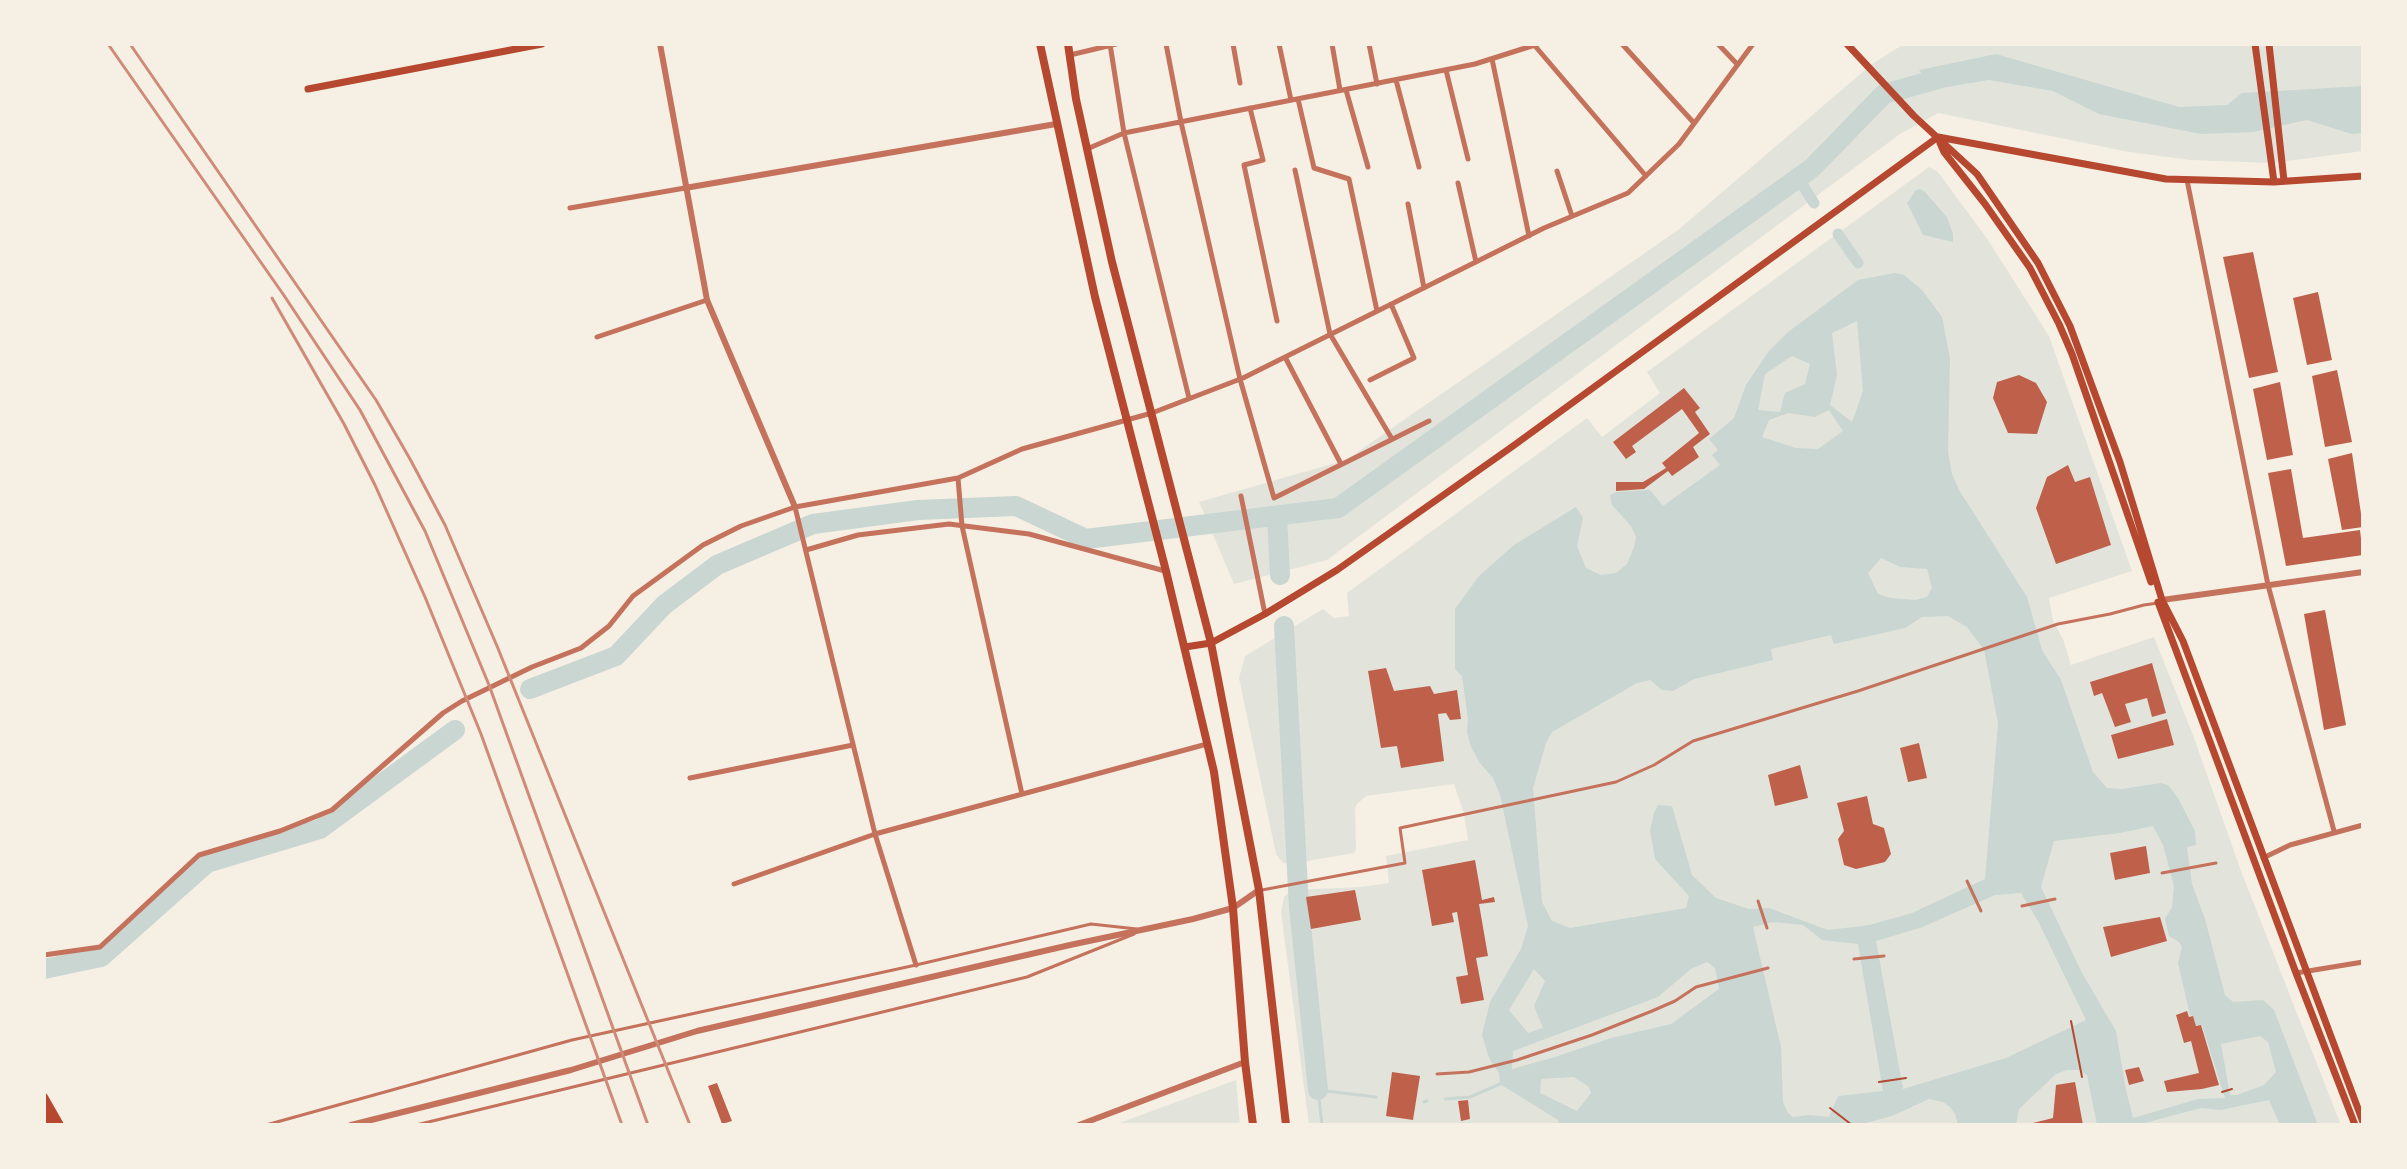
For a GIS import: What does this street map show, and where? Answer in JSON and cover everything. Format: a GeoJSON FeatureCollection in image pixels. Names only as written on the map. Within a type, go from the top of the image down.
{"type":"FeatureCollection","features":[{"type":"Feature","properties":{"kind":"main road"},"geometry":{"type":"LineString","coordinates":[[308,89],[542,44]]}},
{"type":"Feature","properties":{"kind":"main road"},"geometry":{"type":"LineString","coordinates":[[1040,44],[1095,297],[1214,772],[1233,908],[1253,1125]]}},
{"type":"Feature","properties":{"kind":"main road"},"geometry":{"type":"LineString","coordinates":[[1068,44],[1112,262],[1211,643],[1259,890],[1286,1125]]}},
{"type":"Feature","properties":{"kind":"main road"},"geometry":{"type":"LineString","coordinates":[[1847,44],[1909,112],[1938,137],[1944,152],[2030,268],[2059,324],[2296,973],[2355,1125]]}},
{"type":"Feature","properties":{"kind":"main road"},"geometry":{"type":"LineString","coordinates":[[2255,44],[2274,182]]}},
{"type":"Feature","properties":{"kind":"main road"},"geometry":{"type":"LineString","coordinates":[[2269,44],[2284,181]]}},
{"type":"Feature","properties":{"kind":"main road"},"geometry":{"type":"LineString","coordinates":[[1185,647],[1211,643],[1337,570],[1938,137],[2150,177],[2274,182],[2363,176]]}},
{"type":"Feature","properties":{"kind":"main road"},"geometry":{"type":"LineString","coordinates":[[2160,602],[2183,641],[2363,1122]]}},
{"type":"Feature","properties":{"kind":"main road"},"geometry":{"type":"LineString","coordinates":[[44,1097],[60,1125]]}},
{"type":"Feature","properties":{"kind":"main road"},"geometry":{"type":"LineString","coordinates":[[44,1112],[52,1125]]}},
{"type":"Feature","properties":{"kind":"street"},"geometry":{"type":"LineString","coordinates":[[660,44],[707,300],[795,507],[875,834],[916,965]]}},
{"type":"Feature","properties":{"kind":"street"},"geometry":{"type":"LineString","coordinates":[[1069,55],[1112,44],[1124,133],[1189,398]]}},
{"type":"Feature","properties":{"kind":"street"},"geometry":{"type":"LineString","coordinates":[[1166,44],[1240,379],[1274,498],[1429,421]]}},
{"type":"Feature","properties":{"kind":"street"},"geometry":{"type":"LineString","coordinates":[[1233,44],[1240,83]]}},
{"type":"Feature","properties":{"kind":"street"},"geometry":{"type":"LineString","coordinates":[[1279,44],[1314,168],[1349,179],[1377,311]]}},
{"type":"Feature","properties":{"kind":"street"},"geometry":{"type":"LineString","coordinates":[[1332,44],[1368,167]]}},
{"type":"Feature","properties":{"kind":"street"},"geometry":{"type":"LineString","coordinates":[[1369,44],[1377,84]]}},
{"type":"Feature","properties":{"kind":"street"},"geometry":{"type":"LineString","coordinates":[[1622,44],[1694,123]]}},
{"type":"Feature","properties":{"kind":"street"},"geometry":{"type":"LineString","coordinates":[[1718,44],[1737,64]]}},
{"type":"Feature","properties":{"kind":"street"},"geometry":{"type":"LineString","coordinates":[[44,955],[100,947],[199,855],[280,831],[332,810],[443,713],[532,667],[581,648],[609,626],[633,596],[703,545],[741,526],[795,507],[958,478],[1022,449],[1152,413],[1240,379],[1529,236],[1628,193],[1679,144],[1753,44]]}},
{"type":"Feature","properties":{"kind":"street"},"geometry":{"type":"LineString","coordinates":[[1087,149],[1124,133],[1446,70],[1536,45],[1646,176]]}},
{"type":"Feature","properties":{"kind":"street"},"geometry":{"type":"LineString","coordinates":[[1492,59],[1529,236]]}},
{"type":"Feature","properties":{"kind":"street"},"geometry":{"type":"LineString","coordinates":[[1446,70],[1468,159]]}},
{"type":"Feature","properties":{"kind":"street"},"geometry":{"type":"LineString","coordinates":[[1396,80],[1419,167]]}},
{"type":"Feature","properties":{"kind":"street"},"geometry":{"type":"LineString","coordinates":[[1250,108],[1263,160],[1244,165],[1277,321]]}},
{"type":"Feature","properties":{"kind":"street"},"geometry":{"type":"LineString","coordinates":[[570,208],[1056,124]]}},
{"type":"Feature","properties":{"kind":"street"},"geometry":{"type":"LineString","coordinates":[[1295,170],[1330,334],[1392,439]]}},
{"type":"Feature","properties":{"kind":"street"},"geometry":{"type":"LineString","coordinates":[[1557,171],[1572,216]]}},
{"type":"Feature","properties":{"kind":"street"},"geometry":{"type":"LineString","coordinates":[[2187,180],[2268,585],[2334,831]]}},
{"type":"Feature","properties":{"kind":"street"},"geometry":{"type":"LineString","coordinates":[[1458,183],[1476,262]]}},
{"type":"Feature","properties":{"kind":"street"},"geometry":{"type":"LineString","coordinates":[[1408,204],[1424,288]]}},
{"type":"Feature","properties":{"kind":"street"},"geometry":{"type":"LineString","coordinates":[[597,337],[707,300]]}},
{"type":"Feature","properties":{"kind":"street"},"geometry":{"type":"LineString","coordinates":[[1370,380],[1414,358],[1391,304]]}},
{"type":"Feature","properties":{"kind":"street"},"geometry":{"type":"LineString","coordinates":[[1285,357],[1341,464]]}},
{"type":"Feature","properties":{"kind":"street"},"geometry":{"type":"LineString","coordinates":[[958,478],[962,523],[1022,794]]}},
{"type":"Feature","properties":{"kind":"street"},"geometry":{"type":"LineString","coordinates":[[1241,496],[1265,614]]}},
{"type":"Feature","properties":{"kind":"street"},"geometry":{"type":"LineString","coordinates":[[806,550],[858,535],[962,523],[1029,534],[1166,571]]}},
{"type":"Feature","properties":{"kind":"street"},"geometry":{"type":"LineString","coordinates":[[2160,602],[2363,572]]}},
{"type":"Feature","properties":{"kind":"street"},"geometry":{"type":"LineString","coordinates":[[734,884],[875,834],[1208,744]]}},
{"type":"Feature","properties":{"kind":"street"},"geometry":{"type":"LineString","coordinates":[[690,778],[853,745]]}},
{"type":"Feature","properties":{"kind":"street"},"geometry":{"type":"LineString","coordinates":[[2263,858],[2290,845],[2363,825]]}},
{"type":"Feature","properties":{"kind":"street"},"geometry":{"type":"LineString","coordinates":[[351,1125],[571,1070],[697,1031],[1233,908],[1259,890]]}},
{"type":"Feature","properties":{"kind":"street"},"geometry":{"type":"LineString","coordinates":[[2296,973],[2363,962]]}},
{"type":"Feature","properties":{"kind":"street"},"geometry":{"type":"LineString","coordinates":[[1079,1125],[1245,1062]]}},
{"type":"Feature","properties":{"kind":"lane"},"geometry":{"type":"LineString","coordinates":[[1259,890],[1405,863],[1400,828],[1616,782],[1654,765],[1693,741],[1858,691],[2058,624],[2160,602]]}},
{"type":"Feature","properties":{"kind":"lane"},"geometry":{"type":"LineString","coordinates":[[2162,873],[2216,863]]}},
{"type":"Feature","properties":{"kind":"lane"},"geometry":{"type":"LineString","coordinates":[[1967,881],[1981,911]]}},
{"type":"Feature","properties":{"kind":"lane"},"geometry":{"type":"LineString","coordinates":[[2022,906],[2055,899]]}},
{"type":"Feature","properties":{"kind":"lane"},"geometry":{"type":"LineString","coordinates":[[1758,901],[1767,928]]}},
{"type":"Feature","properties":{"kind":"lane"},"geometry":{"type":"LineString","coordinates":[[266,1125],[572,1040],[1091,924],[1145,929]]}},
{"type":"Feature","properties":{"kind":"lane"},"geometry":{"type":"LineString","coordinates":[[416,1125],[1027,977],[1145,929]]}},
{"type":"Feature","properties":{"kind":"lane"},"geometry":{"type":"LineString","coordinates":[[1854,959],[1884,956]]}},
{"type":"Feature","properties":{"kind":"lane"},"geometry":{"type":"LineString","coordinates":[[1437,1074],[1469,1072],[1517,1060],[1652,1011],[1696,987],[1768,968]]}},
{"type":"Feature","properties":{"kind":"path"},"geometry":{"type":"LineString","coordinates":[[2071,1021],[2082,1077]]}},
{"type":"Feature","properties":{"kind":"path"},"geometry":{"type":"LineString","coordinates":[[1879,1082],[1906,1078]]}},
{"type":"Feature","properties":{"kind":"path"},"geometry":{"type":"LineString","coordinates":[[2222,1092],[2232,1089]]}},
{"type":"Feature","properties":{"kind":"path"},"geometry":{"type":"LineString","coordinates":[[1830,1108],[1852,1125]]}},
{"type":"Feature","properties":{"kind":"shaded area"},"geometry":{"type":"Polygon","coordinates":[[[1904,44],[2363,44],[2363,151],[2272,163],[2191,160],[2129,152],[1938,113],[1900,134],[1327,560],[1234,584],[1199,502],[1346,460],[1678,230],[1872,64],[1904,44]]]}},
{"type":"Feature","properties":{"kind":"shaded area"},"geometry":{"type":"Polygon","coordinates":[[[1996,54],[2179,107],[2227,105],[2242,93],[2363,86],[2363,133],[2352,134],[2307,120],[2253,132],[2201,134],[2099,114],[2053,91],[1989,80],[1934,89],[1919,70],[1996,54]]]}},
{"type":"Feature","properties":{"kind":"shaded area"},"geometry":{"type":"Polygon","coordinates":[[[1929,167],[1938,172],[1988,240],[2049,336],[2132,571],[2049,598],[2053,621],[2063,639],[2071,665],[2154,637],[2193,735],[2241,871],[2341,1125],[1309,1125],[1281,912],[1284,897],[1292,890],[1389,883],[1386,856],[1468,840],[1464,814],[1454,784],[1366,796],[1355,809],[1354,853],[1283,863],[1276,854],[1239,678],[1245,656],[1323,609],[1334,618],[1349,616],[1347,593],[1587,418],[1602,437],[1660,393],[1647,372],[1929,167]]]}},
{"type":"Feature","properties":{"kind":"shaded area"},"geometry":{"type":"Polygon","coordinates":[[[1920,189],[1947,217],[1953,242],[1923,235],[1907,203],[1920,189]]]}},
{"type":"Feature","properties":{"kind":"shaded area"},"geometry":{"type":"Polygon","coordinates":[[[1895,273],[1904,275],[1922,290],[1942,317],[1950,358],[1948,451],[1959,490],[2027,597],[2042,650],[2061,680],[2093,772],[2107,788],[2161,783],[2168,785],[2178,798],[2195,831],[2196,845],[2187,847],[2192,884],[2205,919],[2225,995],[2233,1002],[2263,1000],[2274,1010],[2318,1125],[2280,1125],[2269,1100],[2220,1110],[2201,1108],[2137,1125],[2097,1125],[2087,1075],[2078,1070],[2056,1074],[2019,1109],[2016,1125],[1958,1125],[1950,1107],[1929,1099],[1892,1116],[1859,1125],[1559,1125],[1558,1120],[1500,1084],[1499,1073],[1489,1058],[1482,1035],[1490,1002],[1521,949],[1528,926],[1500,795],[1493,778],[1471,747],[1467,732],[1462,676],[1455,669],[1455,609],[1479,576],[1514,545],[1576,507],[1583,518],[1577,546],[1586,568],[1601,575],[1616,573],[1627,564],[1636,537],[1631,526],[1612,505],[1610,495],[1650,490],[1663,506],[1720,465],[1712,455],[1718,450],[1709,439],[1734,418],[1746,385],[1769,351],[1788,332],[1858,280],[1895,273]],[[1857,321],[1832,333],[1837,375],[1830,405],[1852,422],[1863,391],[1857,321]],[[1792,356],[1765,374],[1758,410],[1780,412],[1785,393],[1805,384],[1810,364],[1792,356]],[[1829,410],[1815,417],[1788,413],[1769,420],[1762,437],[1796,448],[1818,449],[1843,431],[1829,410]],[[1881,558],[1868,573],[1878,594],[1915,600],[1927,597],[1932,588],[1927,569],[1900,567],[1881,558]],[[1948,616],[1922,617],[1905,628],[1834,644],[1831,635],[1771,649],[1773,660],[1694,679],[1673,691],[1662,690],[1650,680],[1637,683],[1552,732],[1533,788],[1542,902],[1552,921],[1570,928],[1686,908],[1689,896],[1655,859],[1650,830],[1658,805],[1672,806],[1692,875],[1716,898],[1749,909],[1769,908],[1828,930],[1870,925],[1912,913],[1985,879],[1998,723],[1984,650],[1967,627],[1948,616]],[[2153,826],[2054,841],[2041,887],[2082,973],[2116,1031],[2133,1118],[2198,1099],[2225,1098],[2202,1025],[2196,1025],[2190,1015],[2178,963],[2182,947],[2169,936],[2165,919],[2172,907],[2174,886],[2163,845],[2153,826]],[[2021,893],[1995,895],[1920,928],[1876,941],[1903,1089],[2006,1058],[2086,1020],[2021,893]],[[1773,922],[1753,927],[1781,1047],[1783,1102],[1793,1117],[1829,1117],[1838,1096],[1883,1091],[1858,944],[1822,940],[1803,925],[1773,922]],[[1707,962],[1691,969],[1658,997],[1513,1051],[1512,1069],[1611,1038],[1671,1024],[1719,989],[1715,968],[1707,962]],[[1534,969],[1509,1010],[1528,1033],[1543,1028],[1534,1006],[1545,981],[1534,969]],[[2260,1036],[2221,1044],[2230,1095],[2264,1085],[2276,1072],[2268,1042],[2260,1036]],[[1574,1077],[1541,1079],[1540,1093],[1577,1111],[1591,1093],[1589,1087],[1574,1077]]]}},
{"type":"Feature","properties":{"kind":"shaded area"},"geometry":{"type":"Polygon","coordinates":[[[1236,1080],[1240,1125],[1114,1125],[1236,1080]]]}},
{"type":"Feature","properties":{"kind":"building"},"geometry":{"type":"Polygon","coordinates":[[[2253,252],[2278,372],[2249,378],[2223,257],[2253,252]]]}},
{"type":"Feature","properties":{"kind":"building"},"geometry":{"type":"Polygon","coordinates":[[[2318,292],[2332,360],[2307,365],[2293,298],[2318,292]]]}},
{"type":"Feature","properties":{"kind":"building"},"geometry":{"type":"Polygon","coordinates":[[[2337,370],[2352,442],[2325,447],[2312,376],[2337,370]]]}},
{"type":"Feature","properties":{"kind":"building"},"geometry":{"type":"Polygon","coordinates":[[[2019,375],[2036,383],[2047,402],[2037,434],[2008,433],[1993,398],[1997,382],[2019,375]]]}},
{"type":"Feature","properties":{"kind":"building"},"geometry":{"type":"Polygon","coordinates":[[[2280,382],[2293,455],[2267,460],[2253,389],[2280,382]]]}},
{"type":"Feature","properties":{"kind":"building"},"geometry":{"type":"Polygon","coordinates":[[[1684,388],[1700,408],[1695,412],[1710,434],[1693,447],[1699,457],[1672,476],[1668,471],[1644,489],[1616,491],[1616,482],[1643,482],[1666,468],[1662,463],[1699,433],[1682,409],[1632,446],[1636,452],[1626,459],[1613,442],[1684,388]]]}},
{"type":"Feature","properties":{"kind":"building"},"geometry":{"type":"Polygon","coordinates":[[[2352,453],[2363,527],[2342,530],[2328,459],[2352,453]]]}},
{"type":"Feature","properties":{"kind":"building"},"geometry":{"type":"Polygon","coordinates":[[[2068,465],[2075,482],[2090,477],[2111,545],[2056,564],[2036,508],[2047,477],[2068,465]]]}},
{"type":"Feature","properties":{"kind":"building"},"geometry":{"type":"Polygon","coordinates":[[[2291,469],[2303,538],[2360,530],[2363,555],[2286,566],[2268,473],[2291,469]]]}},
{"type":"Feature","properties":{"kind":"building"},"geometry":{"type":"Polygon","coordinates":[[[2325,610],[2346,725],[2324,730],[2304,614],[2325,610]]]}},
{"type":"Feature","properties":{"kind":"building"},"geometry":{"type":"Polygon","coordinates":[[[2152,663],[2166,713],[2152,717],[2147,698],[2125,704],[2131,722],[2115,727],[2102,693],[2094,696],[2090,682],[2152,663]]]}},
{"type":"Feature","properties":{"kind":"building"},"geometry":{"type":"Polygon","coordinates":[[[1386,668],[1394,691],[1430,686],[1434,694],[1457,690],[1461,719],[1450,720],[1446,713],[1438,714],[1444,761],[1401,768],[1397,746],[1381,748],[1368,671],[1386,668]]]}},
{"type":"Feature","properties":{"kind":"building"},"geometry":{"type":"Polygon","coordinates":[[[2167,719],[2174,745],[2118,759],[2111,735],[2167,719]]]}},
{"type":"Feature","properties":{"kind":"building"},"geometry":{"type":"Polygon","coordinates":[[[1919,743],[1927,778],[1908,782],[1900,748],[1919,743]]]}},
{"type":"Feature","properties":{"kind":"building"},"geometry":{"type":"Polygon","coordinates":[[[1800,765],[1808,798],[1775,806],[1768,775],[1800,765]]]}},
{"type":"Feature","properties":{"kind":"building"},"geometry":{"type":"Polygon","coordinates":[[[1867,796],[1873,824],[1884,828],[1891,854],[1885,862],[1856,869],[1844,865],[1838,839],[1844,831],[1837,803],[1867,796]]]}},
{"type":"Feature","properties":{"kind":"building"},"geometry":{"type":"Polygon","coordinates":[[[2146,846],[2150,873],[2115,880],[2110,853],[2146,846]]]}},
{"type":"Feature","properties":{"kind":"building"},"geometry":{"type":"Polygon","coordinates":[[[1475,860],[1482,900],[1494,897],[1495,902],[1479,904],[1488,956],[1476,958],[1484,1000],[1461,1004],[1456,977],[1468,975],[1457,912],[1452,913],[1454,922],[1432,926],[1422,870],[1475,860]]]}},
{"type":"Feature","properties":{"kind":"building"},"geometry":{"type":"Polygon","coordinates":[[[1355,890],[1361,920],[1311,929],[1306,897],[1355,890]]]}},
{"type":"Feature","properties":{"kind":"building"},"geometry":{"type":"Polygon","coordinates":[[[2160,917],[2167,941],[2111,957],[2103,927],[2160,917]]]}},
{"type":"Feature","properties":{"kind":"building"},"geometry":{"type":"Polygon","coordinates":[[[2187,1011],[2189,1017],[2193,1016],[2196,1026],[2201,1025],[2219,1085],[2167,1092],[2164,1081],[2199,1073],[2191,1041],[2184,1043],[2176,1015],[2187,1011]]]}},
{"type":"Feature","properties":{"kind":"building"},"geometry":{"type":"Polygon","coordinates":[[[2139,1067],[2144,1081],[2129,1085],[2125,1070],[2139,1067]]]}},
{"type":"Feature","properties":{"kind":"building"},"geometry":{"type":"Polygon","coordinates":[[[1392,1072],[1420,1076],[1413,1120],[1386,1116],[1392,1072]]]}},
{"type":"Feature","properties":{"kind":"building"},"geometry":{"type":"Polygon","coordinates":[[[2075,1082],[2083,1125],[2025,1125],[2053,1118],[2056,1085],[2075,1082]]]}},
{"type":"Feature","properties":{"kind":"building"},"geometry":{"type":"Polygon","coordinates":[[[717,1083],[732,1121],[722,1124],[708,1086],[717,1083]]]}},
{"type":"Feature","properties":{"kind":"building"},"geometry":{"type":"Polygon","coordinates":[[[1468,1100],[1470,1119],[1461,1121],[1458,1101],[1468,1100]]]}},
{"type":"Feature","properties":{"kind":"waterway"},"geometry":{"type":"LineString","coordinates":[[530,689],[616,656],[664,605],[717,565],[813,524],[918,510],[1016,506],[1086,539],[1338,508],[1812,168],[1884,94],[1952,75]]}},
{"type":"Feature","properties":{"kind":"waterway"},"geometry":{"type":"LineString","coordinates":[[1798,178],[1814,203]]}},
{"type":"Feature","properties":{"kind":"waterway"},"geometry":{"type":"LineString","coordinates":[[1838,234],[1858,263]]}},
{"type":"Feature","properties":{"kind":"waterway"},"geometry":{"type":"LineString","coordinates":[[1277,517],[1280,575]]}},
{"type":"Feature","properties":{"kind":"waterway"},"geometry":{"type":"LineString","coordinates":[[1284,626],[1299,907],[1318,1090]]}},
{"type":"Feature","properties":{"kind":"waterway"},"geometry":{"type":"LineString","coordinates":[[44,969],[101,957],[207,863],[320,829],[455,730]]}},
{"type":"Feature","properties":{"kind":"waterway"},"geometry":{"type":"LineString","coordinates":[[1445,1099],[1470,1097],[1500,1084]]}},
{"type":"Feature","properties":{"kind":"waterway"},"geometry":{"type":"LineString","coordinates":[[1322,1125],[1318,1090],[1376,1097]]}},
{"type":"Feature","properties":{"kind":"railway"},"geometry":{"type":"LineString","coordinates":[[108,44],[360,410],[425,531],[489,685],[648,1125]]}},
{"type":"Feature","properties":{"kind":"railway"},"geometry":{"type":"LineString","coordinates":[[130,44],[376,400],[445,525],[690,1125]]}},
{"type":"Feature","properties":{"kind":"railway"},"geometry":{"type":"LineString","coordinates":[[272,298],[344,424],[425,597],[481,734],[622,1125]]}}]}
